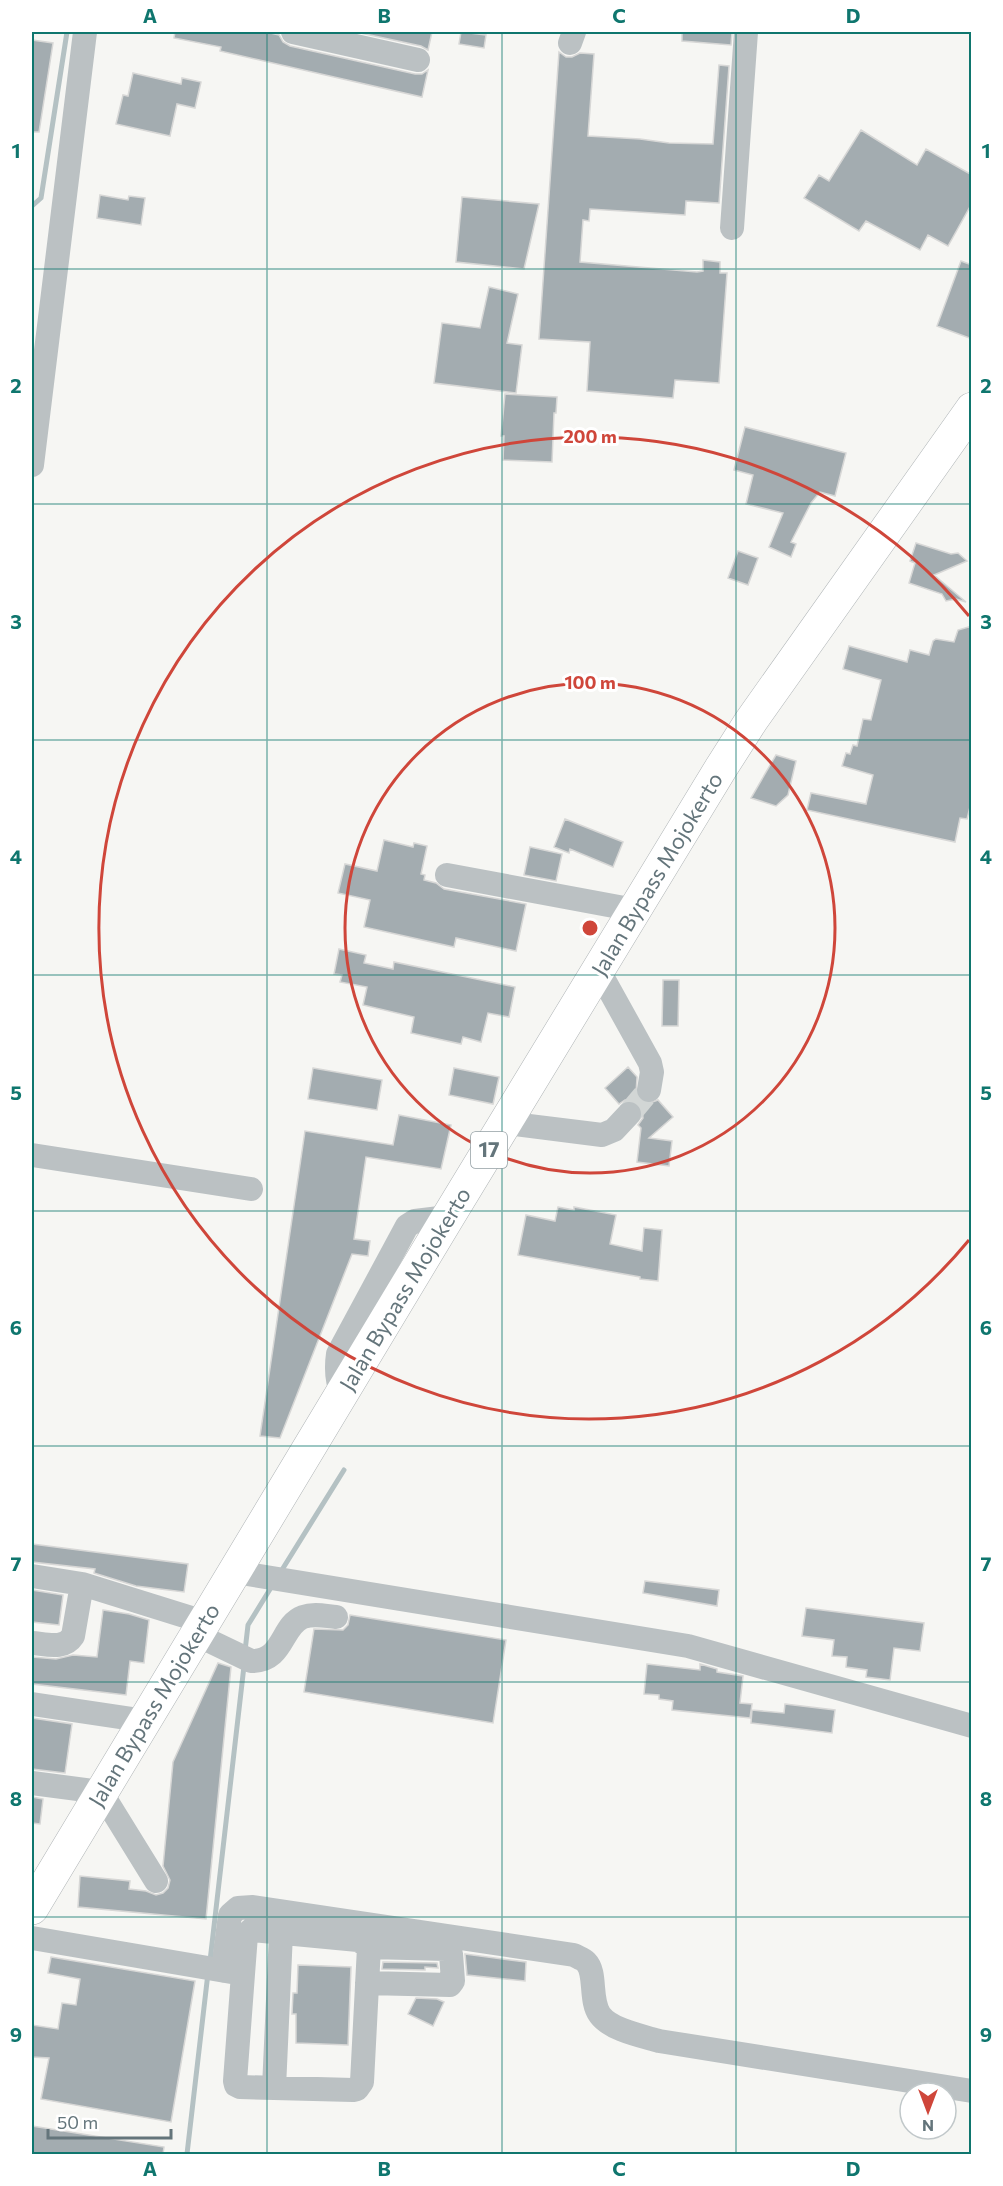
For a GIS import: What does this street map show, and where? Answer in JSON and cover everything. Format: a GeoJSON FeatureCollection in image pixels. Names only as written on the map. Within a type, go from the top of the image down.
{"type":"FeatureCollection","features":[{"type":"Feature","properties":{"kind":"highway","name":"Jalan Bypass Mojokerto"},"geometry":{"type":"LineString","coordinates":[[32,1908],[200,1629],[262,1577],[342,1393],[751,721],[972,409]]}},
{"type":"Feature","properties":{"kind":"street"},"geometry":{"type":"LineString","coordinates":[[32,465],[85,32]]}},
{"type":"Feature","properties":{"kind":"street"},"geometry":{"type":"LineString","coordinates":[[293,32],[418,60]]}},
{"type":"Feature","properties":{"kind":"street"},"geometry":{"type":"LineString","coordinates":[[732,228],[746,32]]}},
{"type":"Feature","properties":{"kind":"street"},"geometry":{"type":"LineString","coordinates":[[447,875],[635,910]]}},
{"type":"Feature","properties":{"kind":"street"},"geometry":{"type":"LineString","coordinates":[[599,971],[650,1063],[652,1072],[649,1090]]}},
{"type":"Feature","properties":{"kind":"street"},"geometry":{"type":"LineString","coordinates":[[506,1123],[602,1135],[614,1130],[629,1114]]}},
{"type":"Feature","properties":{"kind":"street"},"geometry":{"type":"LineString","coordinates":[[32,1155],[251,1189]]}},
{"type":"Feature","properties":{"kind":"street"},"geometry":{"type":"LineString","coordinates":[[32,1576],[82,1584],[200,1629],[242,1657],[258,1661],[271,1655],[283,1642],[294,1622],[301,1618],[316,1615],[336,1617]]}},
{"type":"Feature","properties":{"kind":"street"},"geometry":{"type":"LineString","coordinates":[[262,1577],[688,1646],[972,1726]]}},
{"type":"Feature","properties":{"kind":"street"},"geometry":{"type":"LineString","coordinates":[[32,1643],[62,1645],[70,1641],[73,1636],[82,1584]]}},
{"type":"Feature","properties":{"kind":"street"},"geometry":{"type":"LineString","coordinates":[[32,1704],[146,1721]]}},
{"type":"Feature","properties":{"kind":"street"},"geometry":{"type":"LineString","coordinates":[[32,1783],[101,1792],[156,1881]]}},
{"type":"Feature","properties":{"kind":"street"},"geometry":{"type":"LineString","coordinates":[[369,1947],[360,2086],[353,2090],[240,2087],[236,2085],[240,2017],[222,1971],[230,1915],[238,1908],[253,1907],[574,1955],[587,1963],[591,1974],[592,1995],[600,2016],[620,2029],[659,2041],[972,2091]]}},
{"type":"Feature","properties":{"kind":"street"},"geometry":{"type":"LineString","coordinates":[[222,1971],[246,1933],[251,1930],[358,1940],[369,1947],[446,1950],[451,1954],[453,1981],[450,1985],[368,1983]]}},
{"type":"Feature","properties":{"kind":"street"},"geometry":{"type":"LineString","coordinates":[[274,2088],[281,1933]]}},
{"type":"Feature","properties":{"kind":"street"},"geometry":{"type":"LineString","coordinates":[[32,1938],[222,1971]]}},
{"type":"Feature","properties":{"kind":"street"},"geometry":{"type":"LineString","coordinates":[[240,2017],[276,2017]]}},
{"type":"Feature","properties":{"kind":"building"},"geometry":{"type":"Polygon","coordinates":[[[175,32],[266,32],[279,35],[283,42],[290,46],[415,74],[422,74],[428,70],[422,97],[220,51],[221,47],[174,38],[175,32]]]}},
{"type":"Feature","properties":{"kind":"building"},"geometry":{"type":"Polygon","coordinates":[[[356,32],[432,32],[428,50],[421,46],[356,32]]]}},
{"type":"Feature","properties":{"kind":"building"},"geometry":{"type":"Polygon","coordinates":[[[461,32],[486,35],[484,48],[459,44],[461,32]]]}},
{"type":"Feature","properties":{"kind":"building"},"geometry":{"type":"Polygon","coordinates":[[[682,32],[732,32],[731,45],[682,41],[682,32]]]}},
{"type":"Feature","properties":{"kind":"building"},"geometry":{"type":"Polygon","coordinates":[[[32,40],[53,43],[39,132],[32,132],[32,40]]]}},
{"type":"Feature","properties":{"kind":"building"},"geometry":{"type":"Polygon","coordinates":[[[559,52],[566,57],[580,53],[594,54],[588,136],[669,143],[713,144],[719,65],[729,66],[719,203],[686,201],[685,215],[590,209],[589,221],[583,220],[580,262],[697,272],[703,271],[703,260],[720,262],[720,273],[727,273],[719,383],[675,380],[673,398],[587,391],[590,342],[539,339],[559,52]]]}},
{"type":"Feature","properties":{"kind":"building"},"geometry":{"type":"Polygon","coordinates":[[[133,73],[181,84],[182,78],[201,82],[195,108],[177,104],[170,136],[116,124],[123,95],[128,96],[133,73]]]}},
{"type":"Feature","properties":{"kind":"building"},"geometry":{"type":"Polygon","coordinates":[[[861,130],[917,165],[926,149],[972,175],[972,203],[948,246],[928,235],[920,250],[866,221],[859,231],[804,198],[819,175],[829,181],[861,130]]]}},
{"type":"Feature","properties":{"kind":"building"},"geometry":{"type":"Polygon","coordinates":[[[100,195],[128,200],[129,196],[145,198],[141,225],[97,218],[100,195]]]}},
{"type":"Feature","properties":{"kind":"building"},"geometry":{"type":"Polygon","coordinates":[[[462,197],[539,204],[524,269],[456,262],[462,197]]]}},
{"type":"Feature","properties":{"kind":"building"},"geometry":{"type":"Polygon","coordinates":[[[961,261],[972,265],[972,339],[937,326],[961,261]]]}},
{"type":"Feature","properties":{"kind":"building"},"geometry":{"type":"Polygon","coordinates":[[[489,287],[518,294],[507,343],[522,345],[516,393],[434,383],[442,323],[480,328],[489,287]]]}},
{"type":"Feature","properties":{"kind":"building"},"geometry":{"type":"Polygon","coordinates":[[[505,394],[557,397],[552,462],[503,460],[504,436],[501,436],[505,394]]]}},
{"type":"Feature","properties":{"kind":"building"},"geometry":{"type":"Polygon","coordinates":[[[745,427],[846,453],[835,496],[820,492],[811,503],[791,542],[796,544],[791,557],[769,547],[783,513],[746,504],[753,475],[734,470],[745,427]]]}},
{"type":"Feature","properties":{"kind":"building"},"geometry":{"type":"Polygon","coordinates":[[[916,543],[951,554],[958,553],[967,561],[934,575],[966,602],[956,599],[946,601],[942,594],[909,583],[915,563],[910,561],[916,543]]]}},
{"type":"Feature","properties":{"kind":"building"},"geometry":{"type":"Polygon","coordinates":[[[738,551],[758,558],[748,585],[728,578],[738,551]]]}},
{"type":"Feature","properties":{"kind":"building"},"geometry":{"type":"Polygon","coordinates":[[[972,626],[972,799],[967,819],[960,818],[955,842],[807,810],[811,793],[866,804],[873,775],[842,766],[846,753],[850,754],[853,745],[857,746],[863,719],[871,720],[881,680],[843,669],[849,646],[907,662],[910,650],[929,655],[933,641],[936,639],[954,642],[958,630],[972,626]]]}},
{"type":"Feature","properties":{"kind":"building"},"geometry":{"type":"Polygon","coordinates":[[[776,755],[796,761],[788,795],[776,806],[751,798],[776,755]]]}},
{"type":"Feature","properties":{"kind":"building"},"geometry":{"type":"Polygon","coordinates":[[[565,819],[623,842],[613,867],[570,849],[569,853],[554,847],[565,819]]]}},
{"type":"Feature","properties":{"kind":"building"},"geometry":{"type":"Polygon","coordinates":[[[384,840],[413,847],[414,843],[427,846],[421,874],[425,875],[424,880],[436,883],[444,889],[526,904],[516,951],[456,938],[454,947],[364,927],[370,900],[338,893],[345,864],[377,871],[384,840]]]}},
{"type":"Feature","properties":{"kind":"building"},"geometry":{"type":"Polygon","coordinates":[[[530,847],[562,854],[556,881],[524,875],[530,847]]]}},
{"type":"Feature","properties":{"kind":"building"},"geometry":{"type":"Polygon","coordinates":[[[339,949],[366,955],[364,963],[393,969],[394,962],[515,987],[509,1017],[488,1013],[481,1042],[463,1037],[461,1044],[411,1033],[414,1017],[363,1005],[367,987],[340,982],[342,975],[334,974],[339,949]]]}},
{"type":"Feature","properties":{"kind":"building"},"geometry":{"type":"Polygon","coordinates":[[[663,980],[679,980],[678,1026],[662,1026],[663,980]]]}},
{"type":"Feature","properties":{"kind":"building"},"geometry":{"type":"Polygon","coordinates":[[[628,1067],[637,1077],[636,1094],[640,1101],[647,1104],[658,1100],[673,1117],[649,1138],[672,1141],[669,1166],[637,1162],[641,1128],[638,1125],[643,1118],[642,1109],[633,1100],[625,1100],[619,1104],[605,1088],[628,1067]]]}},
{"type":"Feature","properties":{"kind":"building"},"geometry":{"type":"Polygon","coordinates":[[[313,1068],[382,1080],[377,1110],[308,1099],[313,1068]]]}},
{"type":"Feature","properties":{"kind":"building"},"geometry":{"type":"Polygon","coordinates":[[[454,1068],[499,1077],[493,1104],[449,1095],[454,1068]]]}},
{"type":"Feature","properties":{"kind":"building"},"geometry":{"type":"Polygon","coordinates":[[[399,1115],[451,1125],[441,1169],[366,1157],[354,1239],[370,1241],[368,1256],[352,1254],[280,1438],[260,1436],[305,1131],[393,1145],[399,1115]]]}},
{"type":"Feature","properties":{"kind":"building"},"geometry":{"type":"Polygon","coordinates":[[[558,1207],[574,1210],[574,1207],[616,1215],[610,1244],[642,1251],[644,1228],[662,1230],[658,1281],[518,1255],[526,1215],[555,1221],[558,1207]]]}},
{"type":"Feature","properties":{"kind":"building"},"geometry":{"type":"Polygon","coordinates":[[[32,1544],[188,1564],[184,1592],[136,1586],[94,1573],[95,1569],[32,1562],[32,1544]]]}},
{"type":"Feature","properties":{"kind":"building"},"geometry":{"type":"Polygon","coordinates":[[[645,1581],[719,1590],[717,1606],[643,1593],[645,1581]]]}},
{"type":"Feature","properties":{"kind":"building"},"geometry":{"type":"Polygon","coordinates":[[[32,1590],[63,1595],[59,1625],[32,1622],[32,1590]]]}},
{"type":"Feature","properties":{"kind":"building"},"geometry":{"type":"Polygon","coordinates":[[[806,1608],[924,1623],[920,1651],[894,1648],[890,1680],[866,1677],[867,1670],[846,1667],[847,1657],[832,1656],[834,1640],[802,1636],[806,1608]]]}},
{"type":"Feature","properties":{"kind":"building"},"geometry":{"type":"Polygon","coordinates":[[[103,1610],[149,1620],[144,1663],[130,1661],[126,1695],[32,1684],[32,1657],[56,1659],[73,1655],[97,1657],[103,1610]]]}},
{"type":"Feature","properties":{"kind":"building"},"geometry":{"type":"Polygon","coordinates":[[[350,1615],[506,1640],[493,1723],[304,1692],[314,1629],[343,1630],[348,1625],[350,1615]]]}},
{"type":"Feature","properties":{"kind":"building"},"geometry":{"type":"Polygon","coordinates":[[[218,1663],[231,1667],[206,1919],[78,1907],[80,1876],[130,1881],[129,1889],[156,1895],[168,1888],[170,1880],[163,1866],[173,1762],[218,1663]]]}},
{"type":"Feature","properties":{"kind":"building"},"geometry":{"type":"Polygon","coordinates":[[[647,1664],[700,1670],[700,1664],[717,1669],[717,1672],[743,1676],[740,1703],[752,1704],[750,1718],[672,1710],[673,1701],[659,1699],[659,1695],[644,1694],[647,1664]]]}},
{"type":"Feature","properties":{"kind":"building"},"geometry":{"type":"Polygon","coordinates":[[[785,1704],[835,1710],[832,1733],[751,1723],[752,1710],[784,1713],[785,1704]]]}},
{"type":"Feature","properties":{"kind":"building"},"geometry":{"type":"Polygon","coordinates":[[[32,1718],[72,1724],[65,1773],[32,1769],[32,1718]]]}},
{"type":"Feature","properties":{"kind":"building"},"geometry":{"type":"Polygon","coordinates":[[[32,1797],[43,1799],[40,1824],[32,1823],[32,1797]]]}},
{"type":"Feature","properties":{"kind":"building"},"geometry":{"type":"Polygon","coordinates":[[[465,1954],[526,1962],[525,1981],[467,1975],[465,1954]]]}},
{"type":"Feature","properties":{"kind":"building"},"geometry":{"type":"Polygon","coordinates":[[[51,1957],[195,1981],[171,2122],[41,2099],[49,2058],[32,2057],[32,2025],[58,2029],[62,2003],[76,2005],[80,1979],[48,1973],[51,1957]]]}},
{"type":"Feature","properties":{"kind":"building"},"geometry":{"type":"Polygon","coordinates":[[[383,1962],[437,1963],[438,1968],[382,1969],[383,1962]]]}},
{"type":"Feature","properties":{"kind":"building"},"geometry":{"type":"Polygon","coordinates":[[[298,1965],[351,1967],[348,2045],[296,2043],[296,2014],[292,2014],[293,1993],[297,1993],[298,1965]]]}},
{"type":"Feature","properties":{"kind":"building"},"geometry":{"type":"Polygon","coordinates":[[[416,1998],[437,1999],[444,2002],[433,2026],[408,2014],[416,1998]]]}},
{"type":"Feature","properties":{"kind":"building"},"geometry":{"type":"Polygon","coordinates":[[[32,2126],[164,2147],[163,2154],[32,2154],[32,2126]]]}},
{"type":"Feature","properties":{"kind":"waterway"},"geometry":{"type":"LineString","coordinates":[[32,206],[41,198],[67,32]]}},
{"type":"Feature","properties":{"kind":"waterway"},"geometry":{"type":"LineString","coordinates":[[280,1573],[344,1470]]}},
{"type":"Feature","properties":{"kind":"waterway"},"geometry":{"type":"LineString","coordinates":[[245,1651],[248,1625],[272,1586]]}},
{"type":"Feature","properties":{"kind":"waterway"},"geometry":{"type":"LineString","coordinates":[[210,1961],[244,1666]]}},
{"type":"Feature","properties":{"kind":"waterway"},"geometry":{"type":"LineString","coordinates":[[187,2154],[208,1973]]}},
{"type":"Feature","properties":{"kind":"tunnel"},"geometry":{"type":"LineString","coordinates":[[629,1114],[649,1090]]}}]}
